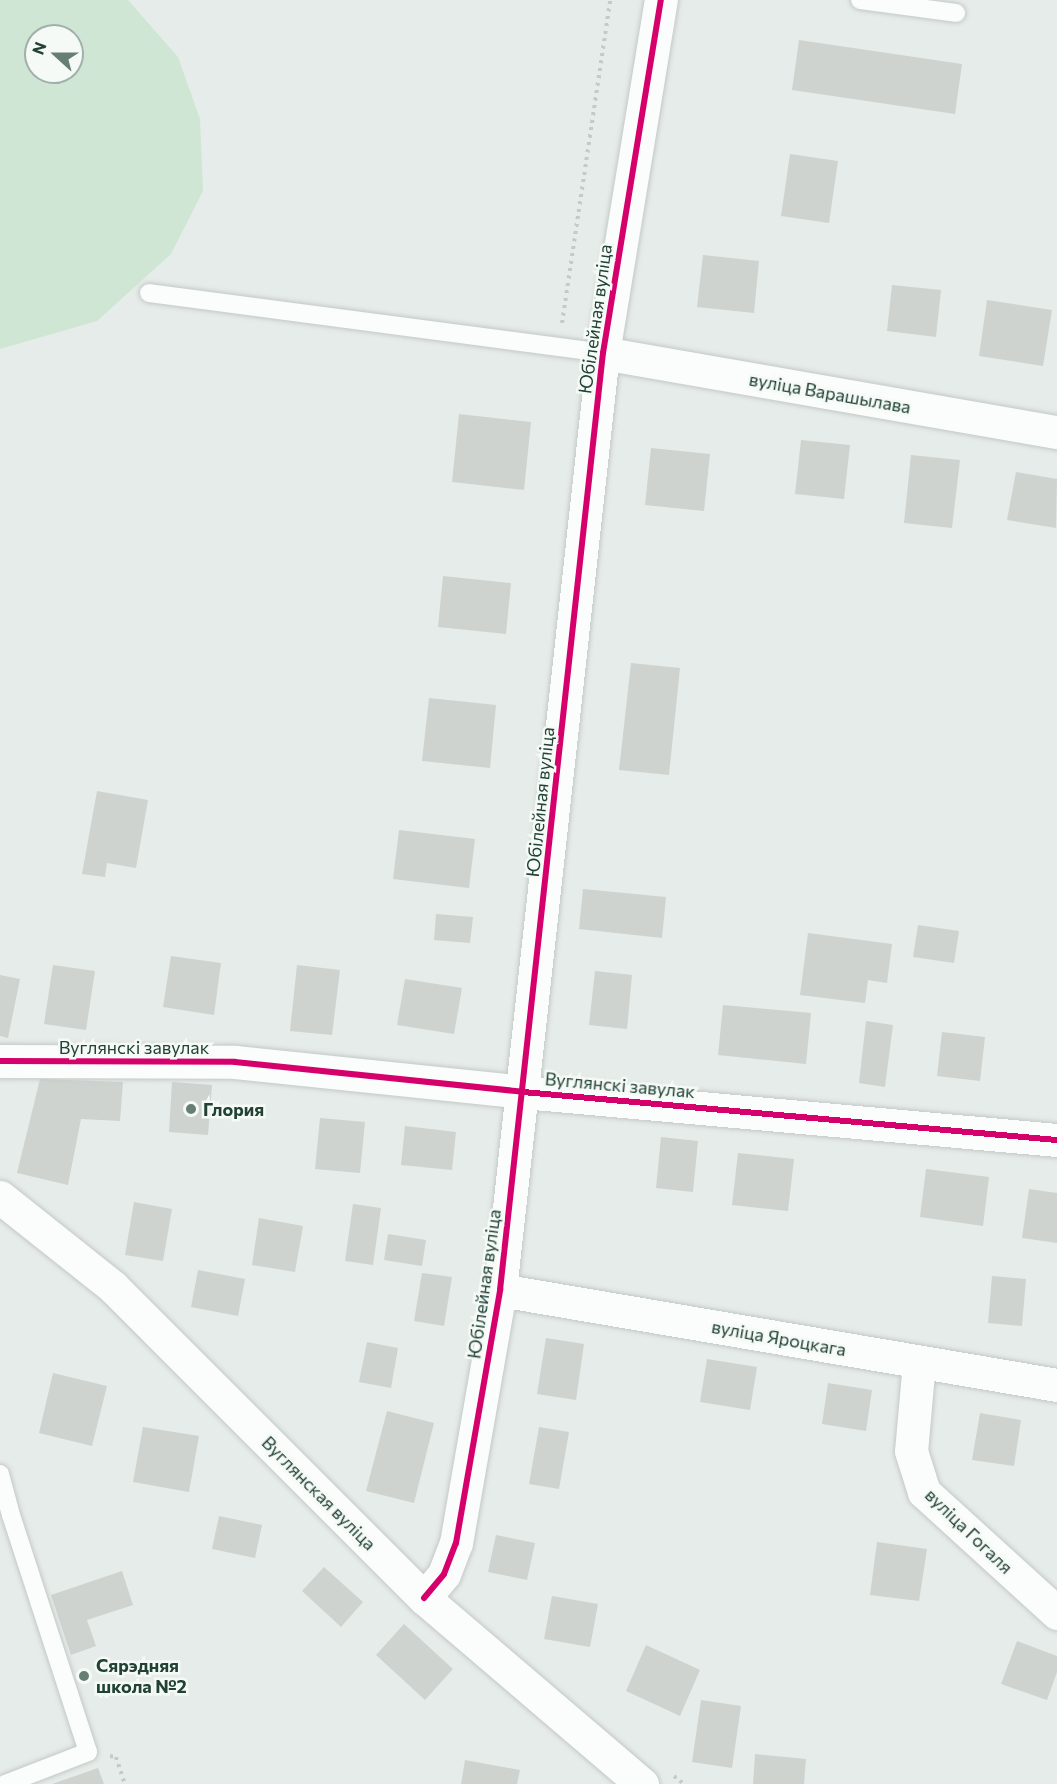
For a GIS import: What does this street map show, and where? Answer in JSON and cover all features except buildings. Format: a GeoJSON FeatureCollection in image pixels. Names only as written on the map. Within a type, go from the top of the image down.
{"type":"FeatureCollection","features":[{"type":"Feature","properties":{"kind":"street","name":"Юбілейная вуліца"},"geometry":{"type":"LineString","coordinates":[[424,1598],[444,1575],[456,1543],[501,1290],[603,353],[661,0]]}},
{"type":"Feature","properties":{"kind":"street","name":"вуліца Варашылава"},"geometry":{"type":"LineString","coordinates":[[603,353],[1057,432]]}},
{"type":"Feature","properties":{"kind":"street","name":"Вуглянскі завулак"},"geometry":{"type":"LineString","coordinates":[[0,1062],[235,1062],[523,1092],[1057,1140]]}},
{"type":"Feature","properties":{"kind":"street","name":"Вуглянская вуліца"},"geometry":{"type":"LineString","coordinates":[[0,1197],[113,1287],[424,1598],[642,1784]]}},
{"type":"Feature","properties":{"kind":"street","name":"вуліца Яроцкага"},"geometry":{"type":"LineString","coordinates":[[501,1290],[1057,1385]]}},
{"type":"Feature","properties":{"kind":"street","name":"вуліца Гогаля"},"geometry":{"type":"LineString","coordinates":[[919,1362],[912,1451],[924,1492],[1057,1613]]}},
{"type":"Feature","properties":{"kind":"lane"},"geometry":{"type":"LineString","coordinates":[[861,0],[892,2],[956,13]]}},
{"type":"Feature","properties":{"kind":"lane"},"geometry":{"type":"LineString","coordinates":[[149,293],[603,353]]}},
{"type":"Feature","properties":{"kind":"lane"},"geometry":{"type":"LineString","coordinates":[[0,1474],[88,1752],[5,1784]]}},
{"type":"Feature","properties":{"kind":"path"},"geometry":{"type":"LineString","coordinates":[[558,348],[610,0]]}},
{"type":"Feature","properties":{"kind":"green space"},"geometry":{"type":"Polygon","coordinates":[[[0,0],[128,0],[178,57],[200,119],[203,191],[171,254],[97,321],[0,349],[0,0]]]}},
{"type":"Feature","properties":{"kind":"cycle path"},"geometry":{"type":"LineString","coordinates":[[424,1598],[444,1574],[456,1543],[500,1290],[603,353],[661,0]]}},
{"type":"Feature","properties":{"kind":"cycle path"},"geometry":{"type":"LineString","coordinates":[[0,1061],[235,1062],[523,1092],[1057,1140]]}},
{"type":"Feature","properties":{"kind":"place","name":"Глория"},"geometry":{"type":"Point","coordinates":[191,1109]}},
{"type":"Feature","properties":{"kind":"place","name":"Сярэдняя школа №2"},"geometry":{"type":"Point","coordinates":[84,1676]}}]}
